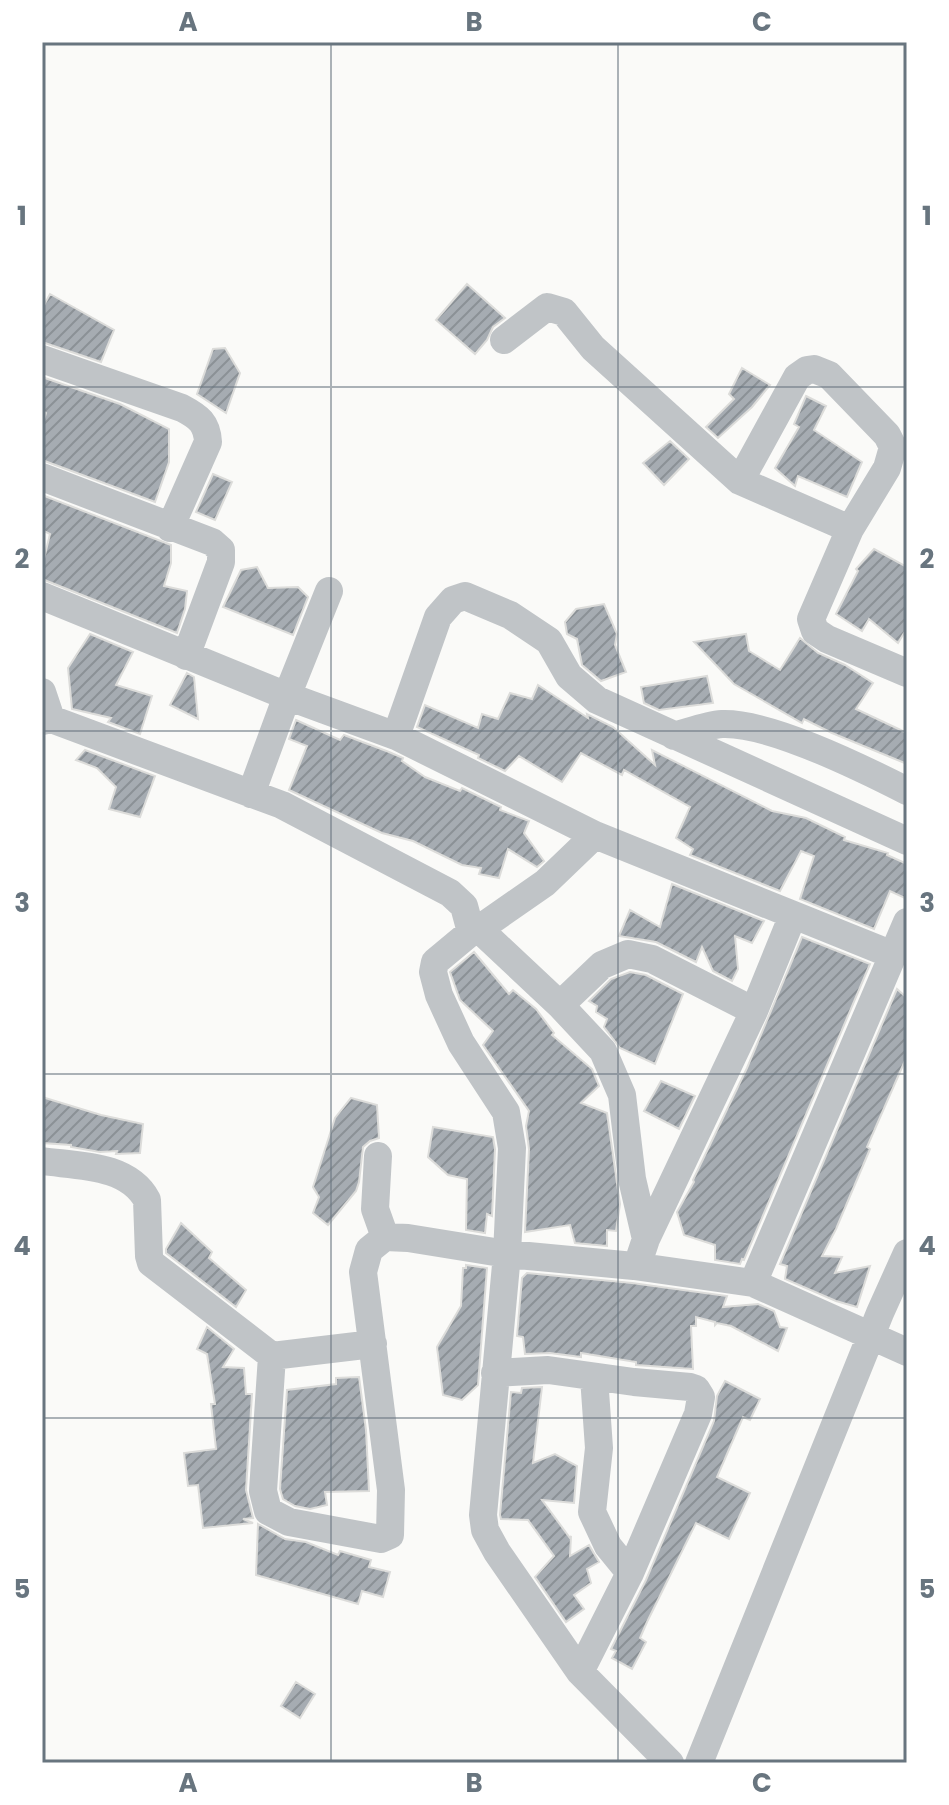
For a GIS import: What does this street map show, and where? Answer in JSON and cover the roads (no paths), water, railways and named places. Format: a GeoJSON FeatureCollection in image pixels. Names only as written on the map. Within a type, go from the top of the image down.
{"type":"FeatureCollection","features":[{"type":"Feature","properties":{"kind":"street"},"geometry":{"type":"LineString","coordinates":[[504,340],[539,310],[547,307],[564,312],[593,348],[740,481],[850,529]]}},
{"type":"Feature","properties":{"kind":"street"},"geometry":{"type":"LineString","coordinates":[[42,359],[200,417],[207,429],[208,442],[170,528]]}},
{"type":"Feature","properties":{"kind":"street"},"geometry":{"type":"LineString","coordinates":[[740,481],[797,377],[807,370],[814,369],[829,375],[887,435],[893,447],[897,471],[850,529],[811,619],[815,631],[827,639],[907,673]]}},
{"type":"Feature","properties":{"kind":"street"},"geometry":{"type":"LineString","coordinates":[[42,477],[212,542],[221,550],[221,562],[186,656]]}},
{"type":"Feature","properties":{"kind":"street"},"geometry":{"type":"LineString","coordinates":[[251,794],[329,591]]}},
{"type":"Feature","properties":{"kind":"street"},"geometry":{"type":"LineString","coordinates":[[42,596],[287,696],[396,736],[595,835],[893,955]]}},
{"type":"Feature","properties":{"kind":"street"},"geometry":{"type":"LineString","coordinates":[[396,736],[438,617],[453,600],[465,596],[510,615],[549,641],[569,676],[597,700],[907,841]]}},
{"type":"Feature","properties":{"kind":"street"},"geometry":{"type":"LineString","coordinates":[[45,711],[282,805],[450,893],[464,906],[475,931],[560,1005],[603,1051],[622,1095],[632,1179],[646,1239]]}},
{"type":"Feature","properties":{"kind":"street"},"geometry":{"type":"LineString","coordinates":[[674,736],[721,724],[757,728],[907,791]]}},
{"type":"Feature","properties":{"kind":"street"},"geometry":{"type":"LineString","coordinates":[[595,835],[545,883],[435,962],[433,981],[461,1043],[506,1112],[512,1148],[507,1254],[483,1515],[485,1530],[580,1672],[670,1763]]}},
{"type":"Feature","properties":{"kind":"street"},"geometry":{"type":"LineString","coordinates":[[637,1266],[646,1239],[754,1011],[793,915]]}},
{"type":"Feature","properties":{"kind":"street"},"geometry":{"type":"LineString","coordinates":[[753,1283],[907,922]]}},
{"type":"Feature","properties":{"kind":"street"},"geometry":{"type":"LineString","coordinates":[[560,1005],[602,965],[628,954],[652,959],[754,1011]]}},
{"type":"Feature","properties":{"kind":"street"},"geometry":{"type":"LineString","coordinates":[[378,1156],[375,1209],[385,1237]]}},
{"type":"Feature","properties":{"kind":"street"},"geometry":{"type":"LineString","coordinates":[[42,1161],[88,1167],[129,1178],[147,1200],[151,1263],[272,1356],[373,1344]]}},
{"type":"Feature","properties":{"kind":"street"},"geometry":{"type":"LineString","coordinates":[[272,1356],[263,1491],[268,1511],[289,1522],[388,1538],[391,1530],[391,1490],[363,1272],[369,1250],[385,1237],[507,1254],[637,1266],[753,1283],[907,1352]]}},
{"type":"Feature","properties":{"kind":"street"},"geometry":{"type":"LineString","coordinates":[[699,1763],[907,1253]]}},
{"type":"Feature","properties":{"kind":"street"},"geometry":{"type":"LineString","coordinates":[[495,1373],[548,1370],[690,1387],[696,1389],[701,1397],[698,1414],[630,1573],[580,1672]]}},
{"type":"Feature","properties":{"kind":"street"},"geometry":{"type":"LineString","coordinates":[[594,1377],[599,1448],[592,1512],[608,1546],[630,1573]]}}]}
